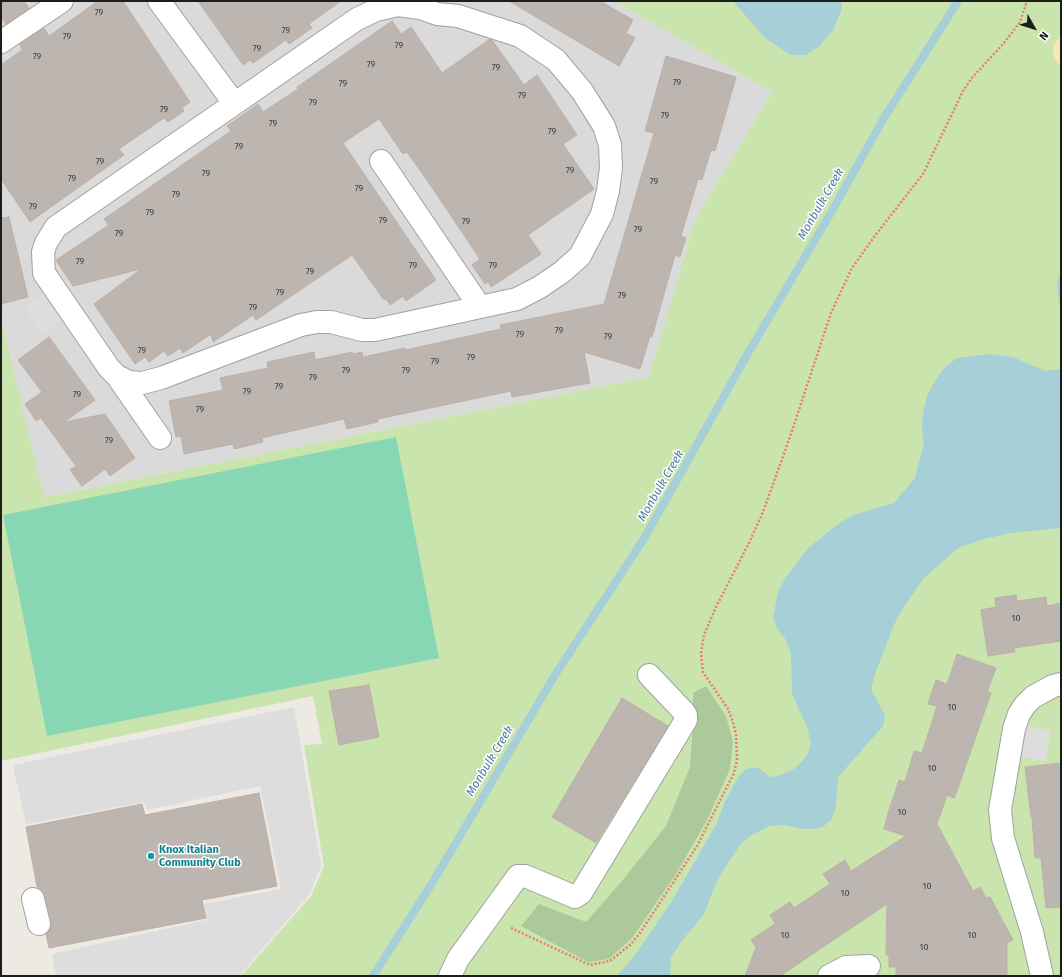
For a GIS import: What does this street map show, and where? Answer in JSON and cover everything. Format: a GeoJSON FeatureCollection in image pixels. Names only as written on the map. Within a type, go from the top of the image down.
{"type":"FeatureCollection","features":[{"type":"Feature","properties":{"kind":"lane"},"geometry":{"type":"LineString","coordinates":[[1,42],[62,1]]}},
{"type":"Feature","properties":{"kind":"lane"},"geometry":{"type":"LineString","coordinates":[[159,1],[234,103]]}},
{"type":"Feature","properties":{"kind":"lane"},"geometry":{"type":"LineString","coordinates":[[117,376],[129,382],[161,378],[301,325],[317,322],[331,322],[362,330],[375,330],[517,299],[540,288],[562,272],[580,256],[602,214],[608,191],[611,168],[610,145],[604,126],[582,91],[556,60],[539,47],[520,36],[458,16],[438,14],[408,6],[388,6],[357,19],[56,227],[46,243],[43,266],[47,279],[160,438]]}},
{"type":"Feature","properties":{"kind":"lane"},"geometry":{"type":"LineString","coordinates":[[380,161],[480,307]]}},
{"type":"Feature","properties":{"kind":"lane"},"geometry":{"type":"LineString","coordinates":[[450,976],[458,959],[515,878],[521,875],[575,897],[581,893],[686,720],[686,715],[684,712],[649,676]]}},
{"type":"Feature","properties":{"kind":"lane"},"geometry":{"type":"LineString","coordinates":[[1042,976],[1034,939],[1003,838],[1000,810],[1011,744],[1019,714],[1033,697],[1053,686],[1061,684]]}},
{"type":"Feature","properties":{"kind":"lane"},"geometry":{"type":"LineString","coordinates":[[33,899],[38,924]]}},
{"type":"Feature","properties":{"kind":"lane"},"geometry":{"type":"LineString","coordinates":[[829,976],[846,967],[869,966]]}},
{"type":"Feature","properties":{"kind":"path"},"geometry":{"type":"LineString","coordinates":[[479,929],[496,925],[516,929],[590,966],[610,961],[630,945],[640,933],[691,856],[734,773],[737,760],[736,735],[728,709],[703,672],[701,653],[707,628],[762,512],[790,437],[831,313],[852,268],[870,242],[923,174],[963,91],[971,79],[1004,43],[1020,22],[1027,1]]}},
{"type":"Feature","properties":{"kind":"shaded area"},"geometry":{"type":"Polygon","coordinates":[[[1,1],[614,1],[772,92],[695,220],[650,377],[43,497],[1,319],[1,1]]]}},
{"type":"Feature","properties":{"kind":"shaded area"},"geometry":{"type":"Polygon","coordinates":[[[43,295],[61,320],[42,334],[24,308],[43,295]]]}},
{"type":"Feature","properties":{"kind":"shaded area"},"geometry":{"type":"Polygon","coordinates":[[[294,707],[321,866],[309,895],[239,976],[56,976],[52,954],[206,920],[204,904],[281,889],[260,786],[147,810],[144,802],[26,824],[13,765],[294,707]]]}},
{"type":"Feature","properties":{"kind":"shaded area"},"geometry":{"type":"Polygon","coordinates":[[[1012,724],[1051,730],[1045,761],[1007,754],[1012,724]]]}},
{"type":"Feature","properties":{"kind":"green space"},"geometry":{"type":"Polygon","coordinates":[[[614,1],[1061,1],[1061,976],[241,976],[311,896],[324,866],[304,745],[322,744],[313,696],[1,761],[1,319],[44,497],[649,377],[695,220],[772,92],[614,1]]]}},
{"type":"Feature","properties":{"kind":"green space"},"geometry":{"type":"Polygon","coordinates":[[[396,437],[439,658],[47,736],[3,515],[396,437]]]}},
{"type":"Feature","properties":{"kind":"green space"},"geometry":{"type":"Polygon","coordinates":[[[706,686],[726,716],[733,742],[730,769],[707,820],[676,874],[632,938],[609,959],[588,962],[521,926],[539,904],[586,922],[622,881],[666,826],[690,767],[693,726],[693,693],[706,686]]]}},
{"type":"Feature","properties":{"kind":"sand"},"geometry":{"type":"Polygon","coordinates":[[[1061,35],[1061,68],[1054,58],[1053,46],[1061,35]]]}},
{"type":"Feature","properties":{"kind":"water"},"geometry":{"type":"Polygon","coordinates":[[[733,1],[842,1],[842,9],[833,30],[820,46],[806,55],[790,55],[764,37],[733,1]]]}},
{"type":"Feature","properties":{"kind":"water"},"geometry":{"type":"Polygon","coordinates":[[[1061,269],[1061,313],[1057,285],[1061,269]]]}},
{"type":"Feature","properties":{"kind":"water"},"geometry":{"type":"Polygon","coordinates":[[[991,354],[1013,357],[1045,371],[1061,369],[1061,528],[1011,533],[984,539],[958,548],[923,579],[901,611],[893,627],[875,674],[871,689],[885,716],[883,726],[838,777],[836,807],[832,819],[824,826],[815,829],[804,829],[784,825],[769,826],[750,836],[740,845],[724,869],[716,883],[704,914],[681,942],[671,958],[670,976],[617,976],[636,954],[672,901],[717,823],[725,801],[739,776],[745,770],[752,767],[760,769],[771,777],[778,776],[794,769],[803,761],[808,753],[811,743],[807,727],[792,694],[791,654],[786,640],[777,628],[773,618],[778,591],[787,576],[807,549],[837,525],[853,515],[894,503],[915,478],[924,444],[922,427],[923,412],[927,396],[936,379],[944,368],[957,358],[991,354]]]}},
{"type":"Feature","properties":{"kind":"building"},"geometry":{"type":"Polygon","coordinates":[[[1,1],[24,1],[29,8],[6,24],[1,16],[1,1]]]}},
{"type":"Feature","properties":{"kind":"building"},"geometry":{"type":"Polygon","coordinates":[[[98,1],[123,1],[190,102],[182,108],[184,111],[168,122],[164,118],[119,149],[124,155],[30,222],[1,179],[1,65],[22,50],[20,44],[44,28],[49,36],[98,1]]]}},
{"type":"Feature","properties":{"kind":"building"},"geometry":{"type":"Polygon","coordinates":[[[198,1],[341,1],[309,24],[312,28],[289,44],[286,40],[253,63],[250,60],[243,65],[198,1]]]}},
{"type":"Feature","properties":{"kind":"building"},"geometry":{"type":"Polygon","coordinates":[[[509,1],[600,1],[633,20],[626,33],[635,38],[619,66],[509,1]]]}},
{"type":"Feature","properties":{"kind":"building"},"geometry":{"type":"Polygon","coordinates":[[[392,21],[401,34],[411,27],[442,73],[490,39],[524,85],[537,75],[577,135],[563,144],[594,189],[528,235],[541,254],[491,287],[488,282],[485,284],[472,265],[480,259],[407,152],[403,154],[379,119],[343,143],[436,280],[406,301],[403,296],[390,305],[386,299],[384,300],[352,255],[256,320],[253,315],[213,342],[211,334],[183,353],[180,348],[168,356],[164,351],[149,362],[145,357],[135,364],[94,304],[141,269],[73,286],[56,260],[109,225],[104,219],[231,131],[227,126],[258,104],[263,112],[298,89],[297,87],[392,21]]]}},
{"type":"Feature","properties":{"kind":"building"},"geometry":{"type":"Polygon","coordinates":[[[666,56],[736,77],[715,151],[711,150],[702,180],[698,179],[681,236],[686,238],[680,257],[675,255],[652,337],[650,336],[640,369],[584,352],[590,383],[512,397],[511,391],[378,419],[378,422],[347,429],[344,419],[262,438],[263,442],[234,449],[233,444],[184,454],[181,436],[176,437],[169,401],[223,390],[220,378],[268,368],[267,362],[314,352],[315,360],[352,352],[353,354],[362,352],[363,357],[405,348],[405,350],[501,329],[500,325],[604,304],[654,133],[645,131],[666,56]]]}},
{"type":"Feature","properties":{"kind":"building"},"geometry":{"type":"Polygon","coordinates":[[[9,217],[28,297],[1,304],[1,218],[9,217]]]}},
{"type":"Feature","properties":{"kind":"building"},"geometry":{"type":"Polygon","coordinates":[[[49,337],[95,400],[64,422],[105,414],[135,458],[110,476],[105,469],[82,486],[70,470],[76,466],[41,418],[36,421],[25,404],[42,392],[18,360],[49,337]]]}},
{"type":"Feature","properties":{"kind":"building"},"geometry":{"type":"Polygon","coordinates":[[[1016,595],[1017,601],[1046,597],[1047,606],[1061,603],[1061,641],[1014,648],[1015,652],[988,656],[981,610],[996,607],[995,598],[1016,595]]]}},
{"type":"Feature","properties":{"kind":"building"},"geometry":{"type":"Polygon","coordinates":[[[957,654],[996,668],[987,692],[991,693],[958,788],[954,798],[947,795],[937,824],[973,891],[980,887],[986,898],[990,897],[1013,940],[1007,943],[1007,976],[896,976],[896,967],[889,967],[889,955],[886,955],[887,904],[780,976],[745,976],[756,947],[751,940],[775,924],[770,915],[790,902],[794,908],[830,884],[823,874],[845,860],[851,871],[906,836],[884,829],[888,813],[899,780],[905,782],[914,751],[922,753],[937,706],[928,704],[936,680],[947,684],[957,654]]]}},
{"type":"Feature","properties":{"kind":"building"},"geometry":{"type":"Polygon","coordinates":[[[369,685],[379,737],[339,745],[329,691],[369,685]]]}},
{"type":"Feature","properties":{"kind":"building"},"geometry":{"type":"Polygon","coordinates":[[[622,698],[668,726],[596,843],[552,817],[622,698]]]}},
{"type":"Feature","properties":{"kind":"building"},"geometry":{"type":"Polygon","coordinates":[[[1061,763],[1061,907],[1046,908],[1041,858],[1035,858],[1032,817],[1025,767],[1061,763]]]}},
{"type":"Feature","properties":{"kind":"building","name":"Knox Italian Community Club"},"geometry":{"type":"Polygon","coordinates":[[[259,793],[277,886],[202,900],[206,918],[49,948],[46,934],[51,928],[51,921],[45,896],[37,887],[26,827],[142,804],[145,815],[259,793]]]}},
{"type":"Feature","properties":{"kind":"waterway","name":"Monbulk Creek"},"geometry":{"type":"LineString","coordinates":[[373,976],[431,885],[555,675],[645,537],[747,355],[829,216],[884,118],[958,1]]}},
{"type":"Feature","properties":{"kind":"place","name":"Knox Italian Community Club"},"geometry":{"type":"Point","coordinates":[151,856]}}]}
